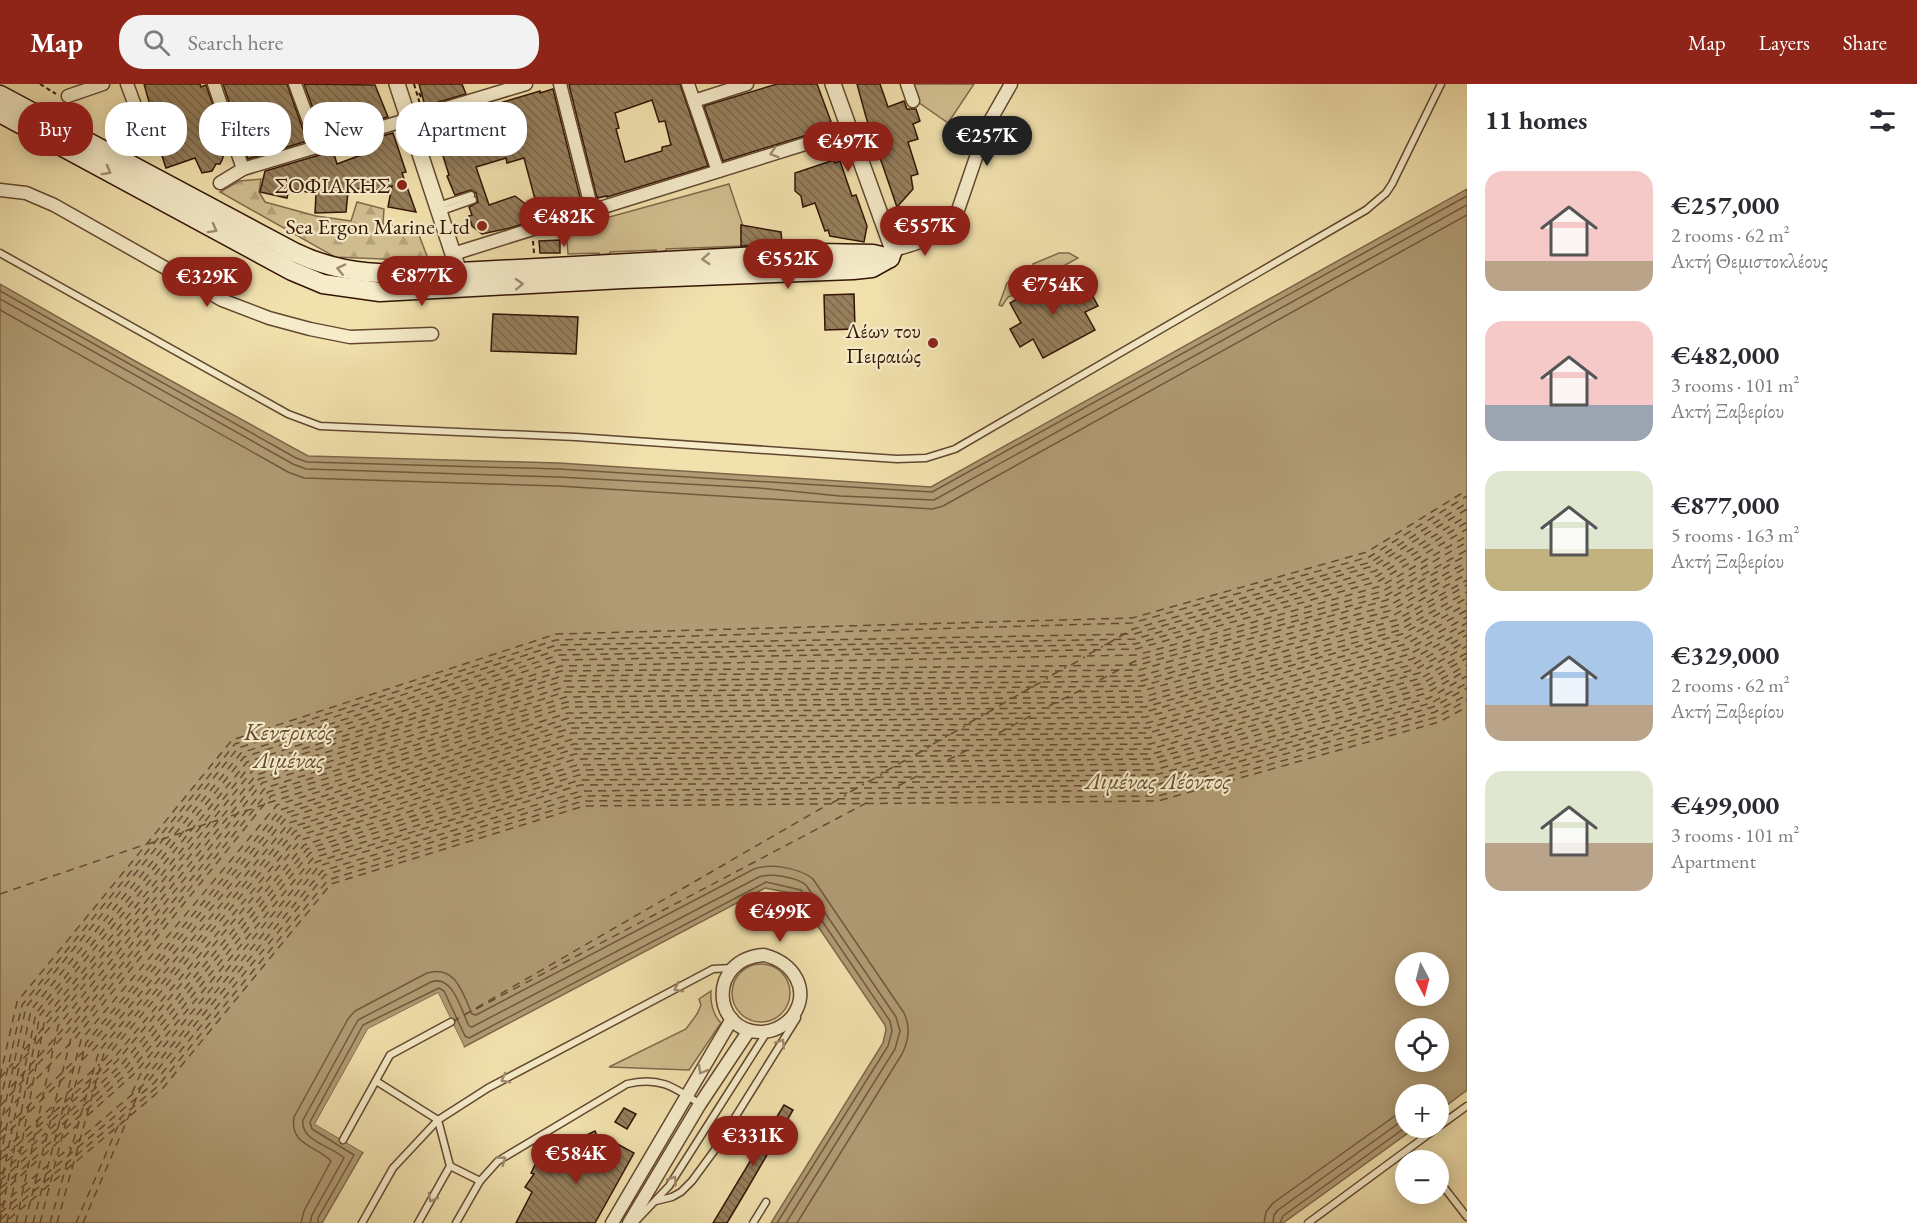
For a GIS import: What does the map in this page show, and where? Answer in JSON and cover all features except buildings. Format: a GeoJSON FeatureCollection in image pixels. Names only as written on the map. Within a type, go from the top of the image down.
{"type":"FeatureCollection","features":[{"type":"Feature","properties":{"kind":"main road"},"geometry":{"type":"LineString","coordinates":[[1,101],[311,260],[341,270],[460,279],[853,270],[872,268],[891,254]]}},
{"type":"Feature","properties":{"kind":"main road"},"geometry":{"type":"LineString","coordinates":[[460,279],[535,268],[818,253],[891,254]]}},
{"type":"Feature","properties":{"kind":"street"},"geometry":{"type":"LineString","coordinates":[[68,96],[103,84]]}},
{"type":"Feature","properties":{"kind":"street"},"geometry":{"type":"LineString","coordinates":[[127,84],[134,102]]}},
{"type":"Feature","properties":{"kind":"street"},"geometry":{"type":"LineString","coordinates":[[214,84],[243,169]]}},
{"type":"Feature","properties":{"kind":"street"},"geometry":{"type":"LineString","coordinates":[[295,84],[303,106]]}},
{"type":"Feature","properties":{"kind":"street"},"geometry":{"type":"LineString","coordinates":[[397,84],[403,102]]}},
{"type":"Feature","properties":{"kind":"street"},"geometry":{"type":"LineString","coordinates":[[459,102],[500,88],[526,84]]}},
{"type":"Feature","properties":{"kind":"street"},"geometry":{"type":"LineString","coordinates":[[560,84],[592,210]]}},
{"type":"Feature","properties":{"kind":"street"},"geometry":{"type":"LineString","coordinates":[[688,84],[718,171]]}},
{"type":"Feature","properties":{"kind":"street"},"geometry":{"type":"LineString","coordinates":[[694,101],[747,84]]}},
{"type":"Feature","properties":{"kind":"street"},"geometry":{"type":"LineString","coordinates":[[833,84],[891,254],[934,236],[953,219],[986,128],[1011,84]]}},
{"type":"Feature","properties":{"kind":"street"},"geometry":{"type":"LineString","coordinates":[[907,84],[913,101]]}},
{"type":"Feature","properties":{"kind":"street"},"geometry":{"type":"LineString","coordinates":[[453,254],[850,130]]}},
{"type":"Feature","properties":{"kind":"street"},"geometry":{"type":"LineString","coordinates":[[220,183],[243,169],[303,151]]}},
{"type":"Feature","properties":{"kind":"street"},"geometry":{"type":"LineString","coordinates":[[421,156],[460,279]]}},
{"type":"Feature","properties":{"kind":"street"},"geometry":{"type":"LineString","coordinates":[[0,190],[26,193],[46,201],[222,300],[269,318],[350,337],[432,334]]}},
{"type":"Feature","properties":{"kind":"street"},"geometry":{"type":"LineString","coordinates":[[764,955],[775,957],[788,965],[799,985],[800,998],[796,1011],[787,1023],[767,1032],[748,1032],[732,1019],[724,1006],[722,992],[724,980],[741,960],[764,955]]}},
{"type":"Feature","properties":{"kind":"street"},"geometry":{"type":"LineString","coordinates":[[612,1223],[732,1019]]}},
{"type":"Feature","properties":{"kind":"street"},"geometry":{"type":"LineString","coordinates":[[631,1223],[700,1104],[748,1032]]}},
{"type":"Feature","properties":{"kind":"lane"},"geometry":{"type":"LineString","coordinates":[[0,253],[288,414],[320,426],[576,437],[880,458],[926,458],[955,449],[1366,210],[1386,193],[1392,184],[1441,84]]}},
{"type":"Feature","properties":{"kind":"lane"},"geometry":{"type":"LineString","coordinates":[[438,209],[472,198]]}},
{"type":"Feature","properties":{"kind":"lane"},"geometry":{"type":"LineString","coordinates":[[362,1223],[393,1168],[438,1120],[488,1088],[713,969],[732,968]]}},
{"type":"Feature","properties":{"kind":"lane"},"geometry":{"type":"LineString","coordinates":[[656,1201],[681,1192],[702,1168],[795,1020],[800,998]]}},
{"type":"Feature","properties":{"kind":"lane"},"geometry":{"type":"LineString","coordinates":[[343,1140],[390,1055],[451,1022]]}},
{"type":"Feature","properties":{"kind":"lane"},"geometry":{"type":"LineString","coordinates":[[631,1223],[669,1186],[767,1032]]}},
{"type":"Feature","properties":{"kind":"lane"},"geometry":{"type":"LineString","coordinates":[[456,1223],[480,1180],[498,1161],[627,1084],[642,1080],[658,1081],[675,1087],[700,1104]]}},
{"type":"Feature","properties":{"kind":"lane"},"geometry":{"type":"LineString","coordinates":[[376,1081],[438,1120],[450,1166],[418,1223]]}},
{"type":"Feature","properties":{"kind":"lane"},"geometry":{"type":"LineString","coordinates":[[1449,1120],[1467,1106]]}},
{"type":"Feature","properties":{"kind":"lane"},"geometry":{"type":"LineString","coordinates":[[1308,1223],[1424,1138]]}},
{"type":"Feature","properties":{"kind":"lane"},"geometry":{"type":"LineString","coordinates":[[450,1166],[480,1180]]}},
{"type":"Feature","properties":{"kind":"lane"},"geometry":{"type":"LineString","coordinates":[[1449,1194],[1467,1217]]}},
{"type":"Feature","properties":{"kind":"lane"},"geometry":{"type":"LineString","coordinates":[[753,1223],[766,1202]]}},
{"type":"Feature","properties":{"kind":"lane"},"geometry":{"type":"LineString","coordinates":[[1456,1203],[1467,1210]]}},
{"type":"Feature","properties":{"kind":"path"},"geometry":{"type":"LineString","coordinates":[[40,84],[57,94],[68,96]]}},
{"type":"Feature","properties":{"kind":"path"},"geometry":{"type":"LineString","coordinates":[[414,84],[420,102]]}},
{"type":"Feature","properties":{"kind":"path"},"geometry":{"type":"LineString","coordinates":[[533,229],[535,268]]}},
{"type":"Feature","properties":{"kind":"green space"},"geometry":{"type":"Polygon","coordinates":[[[912,84],[974,84],[948,123],[918,102],[912,84]]]}},
{"type":"Feature","properties":{"kind":"green space"},"geometry":{"type":"Polygon","coordinates":[[[261,179],[259,192],[265,202],[316,216],[351,221],[357,202],[384,209],[383,224],[417,230],[429,261],[335,257],[220,192],[239,181],[261,179]]]}},
{"type":"Feature","properties":{"kind":"green space"},"geometry":{"type":"Polygon","coordinates":[[[729,184],[743,226],[741,227],[742,246],[666,249],[666,251],[657,252],[656,250],[610,252],[610,254],[600,255],[599,253],[568,254],[566,229],[729,184]]]}},
{"type":"Feature","properties":{"kind":"green space"},"geometry":{"type":"Polygon","coordinates":[[[1059,253],[1069,253],[1078,258],[1056,270],[1057,276],[1042,284],[1033,264],[1059,253]]]}},
{"type":"Feature","properties":{"kind":"green space"},"geometry":{"type":"Polygon","coordinates":[[[1022,271],[1032,290],[1019,297],[1015,294],[1008,297],[1002,306],[999,305],[1007,283],[1022,271]]]}},
{"type":"Feature","properties":{"kind":"green space"},"geometry":{"type":"Polygon","coordinates":[[[761,964],[777,969],[785,977],[790,993],[785,1009],[777,1017],[761,1022],[745,1017],[737,1009],[732,993],[737,977],[745,969],[761,964]]]}},
{"type":"Feature","properties":{"kind":"green space"},"geometry":{"type":"Polygon","coordinates":[[[711,991],[713,1008],[721,1023],[689,1070],[609,1067],[686,1029],[701,1005],[699,999],[711,991]]]}},
{"type":"Feature","properties":{"kind":"water"},"geometry":{"type":"Polygon","coordinates":[[[1467,189],[1467,1090],[1449,1104],[1449,1084],[1395,1084],[1395,1138],[1401,1138],[1283,1223],[771,1223],[883,1043],[886,1030],[885,1025],[796,894],[765,888],[464,1047],[438,993],[368,1029],[315,1124],[363,1152],[322,1223],[0,1223],[0,284],[308,456],[559,463],[931,487],[1467,189]]]}},
{"type":"Feature","properties":{"kind":"pier"},"geometry":{"type":"Polygon","coordinates":[[[438,993],[464,1047],[462,1049],[437,997],[370,1032],[319,1123],[366,1150],[363,1152],[315,1124],[368,1029],[438,993]]]}},
{"type":"Feature","properties":{"kind":"ferry route"},"geometry":{"type":"LineString","coordinates":[[0,1077],[17,1002],[232,740],[556,634],[1132,618],[1367,552],[1467,490]]}},
{"type":"Feature","properties":{"kind":"ferry route"},"geometry":{"type":"LineString","coordinates":[[0,1103],[22,1005],[235,744],[556,640],[1132,623],[1369,557],[1467,496]]}},
{"type":"Feature","properties":{"kind":"ferry route"},"geometry":{"type":"LineString","coordinates":[[1107,644],[1133,629],[1371,562],[1467,503]]}},
{"type":"Feature","properties":{"kind":"ferry route"},"geometry":{"type":"LineString","coordinates":[[0,1129],[26,1007],[238,748],[557,645],[1134,634],[1373,566],[1467,509]]}},
{"type":"Feature","properties":{"kind":"ferry route"},"geometry":{"type":"LineString","coordinates":[[0,1158],[31,1010],[241,753],[558,650],[1135,639],[1375,571],[1467,516]]}},
{"type":"Feature","properties":{"kind":"ferry route"},"geometry":{"type":"LineString","coordinates":[[0,1189],[36,1013],[244,757],[559,655],[1135,644],[1377,576],[1467,522]]}},
{"type":"Feature","properties":{"kind":"ferry route"},"geometry":{"type":"LineString","coordinates":[[0,1222],[40,1015],[247,762],[560,660],[1136,649],[1379,581],[1467,529]]}},
{"type":"Feature","properties":{"kind":"ferry route"},"geometry":{"type":"LineString","coordinates":[[7,1223],[45,1018],[250,766],[561,666],[1137,655],[1381,586],[1467,536]]}},
{"type":"Feature","properties":{"kind":"ferry route"},"geometry":{"type":"LineString","coordinates":[[1129,664],[1383,591],[1467,542]]}},
{"type":"Feature","properties":{"kind":"ferry route"},"geometry":{"type":"LineString","coordinates":[[38,1034],[253,770],[561,671],[1138,665],[1385,596],[1467,550]]}},
{"type":"Feature","properties":{"kind":"ferry route"},"geometry":{"type":"LineString","coordinates":[[36,1044],[256,775],[562,676],[1139,670],[1387,600],[1467,555]]}},
{"type":"Feature","properties":{"kind":"ferry route"},"geometry":{"type":"LineString","coordinates":[[16,1223],[58,1026],[259,779],[563,681],[1140,676],[1390,605],[1467,562]]}},
{"type":"Feature","properties":{"kind":"ferry route"},"geometry":{"type":"LineString","coordinates":[[39,1056],[262,783],[564,687],[1141,681],[1392,610],[1467,567]]}},
{"type":"Feature","properties":{"kind":"ferry route"},"geometry":{"type":"LineString","coordinates":[[0,1106],[67,1032],[265,788],[565,692],[1142,686],[1394,615],[1467,574]]}},
{"type":"Feature","properties":{"kind":"ferry route"},"geometry":{"type":"LineString","coordinates":[[25,1223],[72,1034],[268,792],[566,697],[1142,691],[1396,620],[1467,580]]}},
{"type":"Feature","properties":{"kind":"ferry route"},"geometry":{"type":"LineString","coordinates":[[27,1089],[76,1037],[271,796],[567,702],[1143,697],[1398,625],[1467,585]]}},
{"type":"Feature","properties":{"kind":"ferry route"},"geometry":{"type":"LineString","coordinates":[[268,803],[567,707],[1144,702],[1400,630],[1467,592]]}},
{"type":"Feature","properties":{"kind":"ferry route"},"geometry":{"type":"LineString","coordinates":[[33,1223],[81,1040],[277,805],[568,713],[1145,707],[1402,634],[1467,598]]}},
{"type":"Feature","properties":{"kind":"ferry route"},"geometry":{"type":"LineString","coordinates":[[40,1223],[86,1043],[280,810],[569,718],[1145,712],[1404,639],[1467,604]]}},
{"type":"Feature","properties":{"kind":"ferry route"},"geometry":{"type":"LineString","coordinates":[[78,1057],[283,814],[570,723],[1146,717],[1406,644],[1467,610]]}},
{"type":"Feature","properties":{"kind":"ferry route"},"geometry":{"type":"LineString","coordinates":[[82,1060],[95,1048],[286,818],[571,728],[1147,723],[1408,649],[1467,617]]}},
{"type":"Feature","properties":{"kind":"ferry route"},"geometry":{"type":"LineString","coordinates":[[50,1223],[99,1051],[289,823],[572,733],[1148,728],[1410,654],[1467,623]]}},
{"type":"Feature","properties":{"kind":"ferry route"},"geometry":{"type":"LineString","coordinates":[[57,1223],[104,1053],[292,827],[573,739],[1148,733],[1412,659],[1467,629]]}},
{"type":"Feature","properties":{"kind":"ferry route"},"geometry":{"type":"LineString","coordinates":[[103,1061],[295,831],[574,744],[1149,738],[1414,664],[1467,635]]}},
{"type":"Feature","properties":{"kind":"ferry route"},"geometry":{"type":"LineString","coordinates":[[54,1112],[113,1059],[298,836],[574,749],[1150,744],[1416,669],[1467,641]]}},
{"type":"Feature","properties":{"kind":"ferry route"},"geometry":{"type":"LineString","coordinates":[[1089,654],[1103,646]]}},
{"type":"Feature","properties":{"kind":"ferry route"},"geometry":{"type":"LineString","coordinates":[[72,1102],[117,1061],[301,840],[575,754],[1151,749],[1419,673],[1467,646]]}},
{"type":"Feature","properties":{"kind":"ferry route"},"geometry":{"type":"LineString","coordinates":[[70,1111],[122,1064],[304,845],[576,759],[1152,754],[1421,678],[1467,653]]}},
{"type":"Feature","properties":{"kind":"ferry route"},"geometry":{"type":"LineString","coordinates":[[1071,665],[1085,657]]}},
{"type":"Feature","properties":{"kind":"ferry route"},"geometry":{"type":"LineString","coordinates":[[0,1181],[126,1067],[307,849],[577,765],[1152,759],[1423,683],[1467,658]]}},
{"type":"Feature","properties":{"kind":"ferry route"},"geometry":{"type":"LineString","coordinates":[[65,1129],[131,1070],[310,853],[578,770],[1153,764],[1425,688],[1467,665]]}},
{"type":"Feature","properties":{"kind":"ferry route"},"geometry":{"type":"LineString","coordinates":[[1052,675],[1066,667]]}},
{"type":"Feature","properties":{"kind":"ferry route"},"geometry":{"type":"LineString","coordinates":[[1100,680],[1124,667]]}},
{"type":"Feature","properties":{"kind":"ferry route"},"geometry":{"type":"LineString","coordinates":[[87,1116],[136,1072],[313,858],[579,775],[1154,770],[1427,693],[1467,670]]}},
{"type":"Feature","properties":{"kind":"ferry route"},"geometry":{"type":"LineString","coordinates":[[132,1093],[140,1075],[316,862],[580,780],[1155,775],[1429,698],[1467,676]]}},
{"type":"Feature","properties":{"kind":"ferry route"},"geometry":{"type":"LineString","coordinates":[[1034,686],[1048,678]]}},
{"type":"Feature","properties":{"kind":"ferry route"},"geometry":{"type":"LineString","coordinates":[[133,1106],[145,1078],[319,866],[580,785],[1155,780],[1431,703],[1467,683]]}},
{"type":"Feature","properties":{"kind":"ferry route"},"geometry":{"type":"LineString","coordinates":[[987,713],[1030,688]]}},
{"type":"Feature","properties":{"kind":"ferry route"},"geometry":{"type":"LineString","coordinates":[[1049,706],[1085,688]]}},
{"type":"Feature","properties":{"kind":"ferry route"},"geometry":{"type":"LineString","coordinates":[[74,1144],[149,1080],[322,871],[581,791],[1156,785],[1433,707],[1467,688]]}},
{"type":"Feature","properties":{"kind":"ferry route"},"geometry":{"type":"LineString","coordinates":[[56,1166],[154,1083],[325,875],[582,796],[1157,790],[1435,712],[1467,695]]}},
{"type":"Feature","properties":{"kind":"ferry route"},"geometry":{"type":"LineString","coordinates":[[1,1219],[158,1086],[328,880],[583,801],[1158,796],[1437,717],[1467,700]]}},
{"type":"Feature","properties":{"kind":"ferry route"},"geometry":{"type":"LineString","coordinates":[[66,1170],[163,1088],[331,884],[584,806],[1158,801],[1439,722],[1467,707]]}},
{"type":"Feature","properties":{"kind":"ferry route"},"geometry":{"type":"LineString","coordinates":[[999,733],[1034,714]]}},
{"type":"Feature","properties":{"kind":"ferry route"},"geometry":{"type":"LineString","coordinates":[[969,723],[983,715]]}},
{"type":"Feature","properties":{"kind":"ferry route"},"geometry":{"type":"LineString","coordinates":[[951,734],[965,726]]}},
{"type":"Feature","properties":{"kind":"ferry route"},"geometry":{"type":"LineString","coordinates":[[933,744],[947,736]]}},
{"type":"Feature","properties":{"kind":"ferry route"},"geometry":{"type":"LineString","coordinates":[[915,755],[929,747]]}},
{"type":"Feature","properties":{"kind":"ferry route"},"geometry":{"type":"LineString","coordinates":[[948,760],[973,747]]}},
{"type":"Feature","properties":{"kind":"ferry route"},"geometry":{"type":"LineString","coordinates":[[886,771],[911,757]]}},
{"type":"Feature","properties":{"kind":"ferry route"},"geometry":{"type":"LineString","coordinates":[[898,786],[923,773]]}},
{"type":"Feature","properties":{"kind":"ferry route"},"geometry":{"type":"LineString","coordinates":[[868,782],[882,774]]}},
{"type":"Feature","properties":{"kind":"ferry route"},"geometry":{"type":"LineString","coordinates":[[850,792],[864,784]]}},
{"type":"Feature","properties":{"kind":"ferry route"},"geometry":{"type":"LineString","coordinates":[[832,803],[846,795]]}},
{"type":"Feature","properties":{"kind":"ferry route"},"geometry":{"type":"LineString","coordinates":[[476,1009],[872,800]]}},
{"type":"Feature","properties":{"kind":"ferry route"},"geometry":{"type":"LineString","coordinates":[[231,816],[263,805]]}},
{"type":"Feature","properties":{"kind":"ferry route"},"geometry":{"type":"LineString","coordinates":[[452,1022],[827,805]]}},
{"type":"Feature","properties":{"kind":"ferry route"},"geometry":{"type":"LineString","coordinates":[[185,831],[218,820]]}},
{"type":"Feature","properties":{"kind":"ferry route"},"geometry":{"type":"LineString","coordinates":[[148,844],[181,833]]}},
{"type":"Feature","properties":{"kind":"ferry route"},"geometry":{"type":"LineString","coordinates":[[0,894],[144,845]]}},
{"type":"Feature","properties":{"kind":"ferry route"},"geometry":{"type":"LineString","coordinates":[[24,1050],[35,1038]]}},
{"type":"Feature","properties":{"kind":"ferry route"},"geometry":{"type":"LineString","coordinates":[[14,1069],[33,1048]]}},
{"type":"Feature","properties":{"kind":"ferry route"},"geometry":{"type":"LineString","coordinates":[[11,1087],[36,1059]]}},
{"type":"Feature","properties":{"kind":"ferry route"},"geometry":{"type":"LineString","coordinates":[[16,1118],[75,1060]]}},
{"type":"Feature","properties":{"kind":"ferry route"},"geometry":{"type":"LineString","coordinates":[[0,1078],[13,1063]]}},
{"type":"Feature","properties":{"kind":"ferry route"},"geometry":{"type":"LineString","coordinates":[[29,1112],[79,1063]]}},
{"type":"Feature","properties":{"kind":"ferry route"},"geometry":{"type":"LineString","coordinates":[[56,1103],[100,1064]]}},
{"type":"Feature","properties":{"kind":"ferry route"},"geometry":{"type":"LineString","coordinates":[[5,1113],[24,1093]]}},
{"type":"Feature","properties":{"kind":"ferry route"},"geometry":{"type":"LineString","coordinates":[[52,1120],[68,1105]]}},
{"type":"Feature","properties":{"kind":"ferry route"},"geometry":{"type":"LineString","coordinates":[[25,1131],[53,1106]]}},
{"type":"Feature","properties":{"kind":"ferry route"},"geometry":{"type":"LineString","coordinates":[[83,1223],[131,1111]]}},
{"type":"Feature","properties":{"kind":"ferry route"},"geometry":{"type":"LineString","coordinates":[[50,1129],[66,1114]]}},
{"type":"Feature","properties":{"kind":"ferry route"},"geometry":{"type":"LineString","coordinates":[[16,1146],[51,1115]]}},
{"type":"Feature","properties":{"kind":"ferry route"},"geometry":{"type":"LineString","coordinates":[[0,1140],[25,1116]]}},
{"type":"Feature","properties":{"kind":"ferry route"},"geometry":{"type":"LineString","coordinates":[[63,1138],[84,1119]]}},
{"type":"Feature","properties":{"kind":"ferry route"},"geometry":{"type":"LineString","coordinates":[[76,1223],[121,1119]]}},
{"type":"Feature","properties":{"kind":"ferry route"},"geometry":{"type":"LineString","coordinates":[[0,1133],[12,1121]]}},
{"type":"Feature","properties":{"kind":"ferry route"},"geometry":{"type":"LineString","coordinates":[[36,1134],[48,1124]]}},
{"type":"Feature","properties":{"kind":"ferry route"},"geometry":{"type":"LineString","coordinates":[[45,1147],[62,1132]]}},
{"type":"Feature","properties":{"kind":"ferry route"},"geometry":{"type":"LineString","coordinates":[[21,1155],[46,1133]]}},
{"type":"Feature","properties":{"kind":"ferry route"},"geometry":{"type":"LineString","coordinates":[[3,1151],[22,1134]]}},
{"type":"Feature","properties":{"kind":"ferry route"},"geometry":{"type":"LineString","coordinates":[[7,1161],[33,1138]]}},
{"type":"Feature","properties":{"kind":"ferry route"},"geometry":{"type":"LineString","coordinates":[[43,1156],[59,1141]]}},
{"type":"Feature","properties":{"kind":"ferry route"},"geometry":{"type":"LineString","coordinates":[[58,1157],[71,1147]]}},
{"type":"Feature","properties":{"kind":"ferry route"},"geometry":{"type":"LineString","coordinates":[[0,1160],[13,1149]]}},
{"type":"Feature","properties":{"kind":"ferry route"},"geometry":{"type":"LineString","coordinates":[[1,1188],[42,1151]]}},
{"type":"Feature","properties":{"kind":"ferry route"},"geometry":{"type":"LineString","coordinates":[[0,1174],[17,1159]]}},
{"type":"Feature","properties":{"kind":"ferry route"},"geometry":{"type":"LineString","coordinates":[[0,1195],[39,1159]]}},
{"type":"Feature","properties":{"kind":"ferry route"},"geometry":{"type":"LineString","coordinates":[[0,1206],[54,1160]]}},
{"type":"Feature","properties":{"kind":"ferry route"},"geometry":{"type":"LineString","coordinates":[[24,1193],[52,1169]]}},
{"type":"Feature","properties":{"kind":"ferry route"},"geometry":{"type":"LineString","coordinates":[[43,1190],[63,1173]]}},
{"type":"Feature","properties":{"kind":"ferry route"},"geometry":{"type":"LineString","coordinates":[[9,1219],[40,1193]]}},
{"type":"Feature","properties":{"kind":"ferry route"},"geometry":{"type":"LineString","coordinates":[[0,1213],[20,1196]]}},
{"type":"Feature","properties":{"kind":"place","name":"ΣΟΦΙΑΚΗΣ"},"geometry":{"type":"Point","coordinates":[402,185]}},
{"type":"Feature","properties":{"kind":"place","name":"Sea Ergon Marine Ltd"},"geometry":{"type":"Point","coordinates":[482,226]}},
{"type":"Feature","properties":{"kind":"place","name":"Λέων του Πειραιώς"},"geometry":{"type":"Point","coordinates":[933,343]}},
{"type":"Feature","properties":{"kind":"water label","name":"Κεντρικός Λιμένας"},"geometry":{"type":"Point","coordinates":[289,745]}},
{"type":"Feature","properties":{"kind":"water label","name":"Λιμένας Λέοντος"},"geometry":{"type":"Point","coordinates":[1158,780]}}]}
